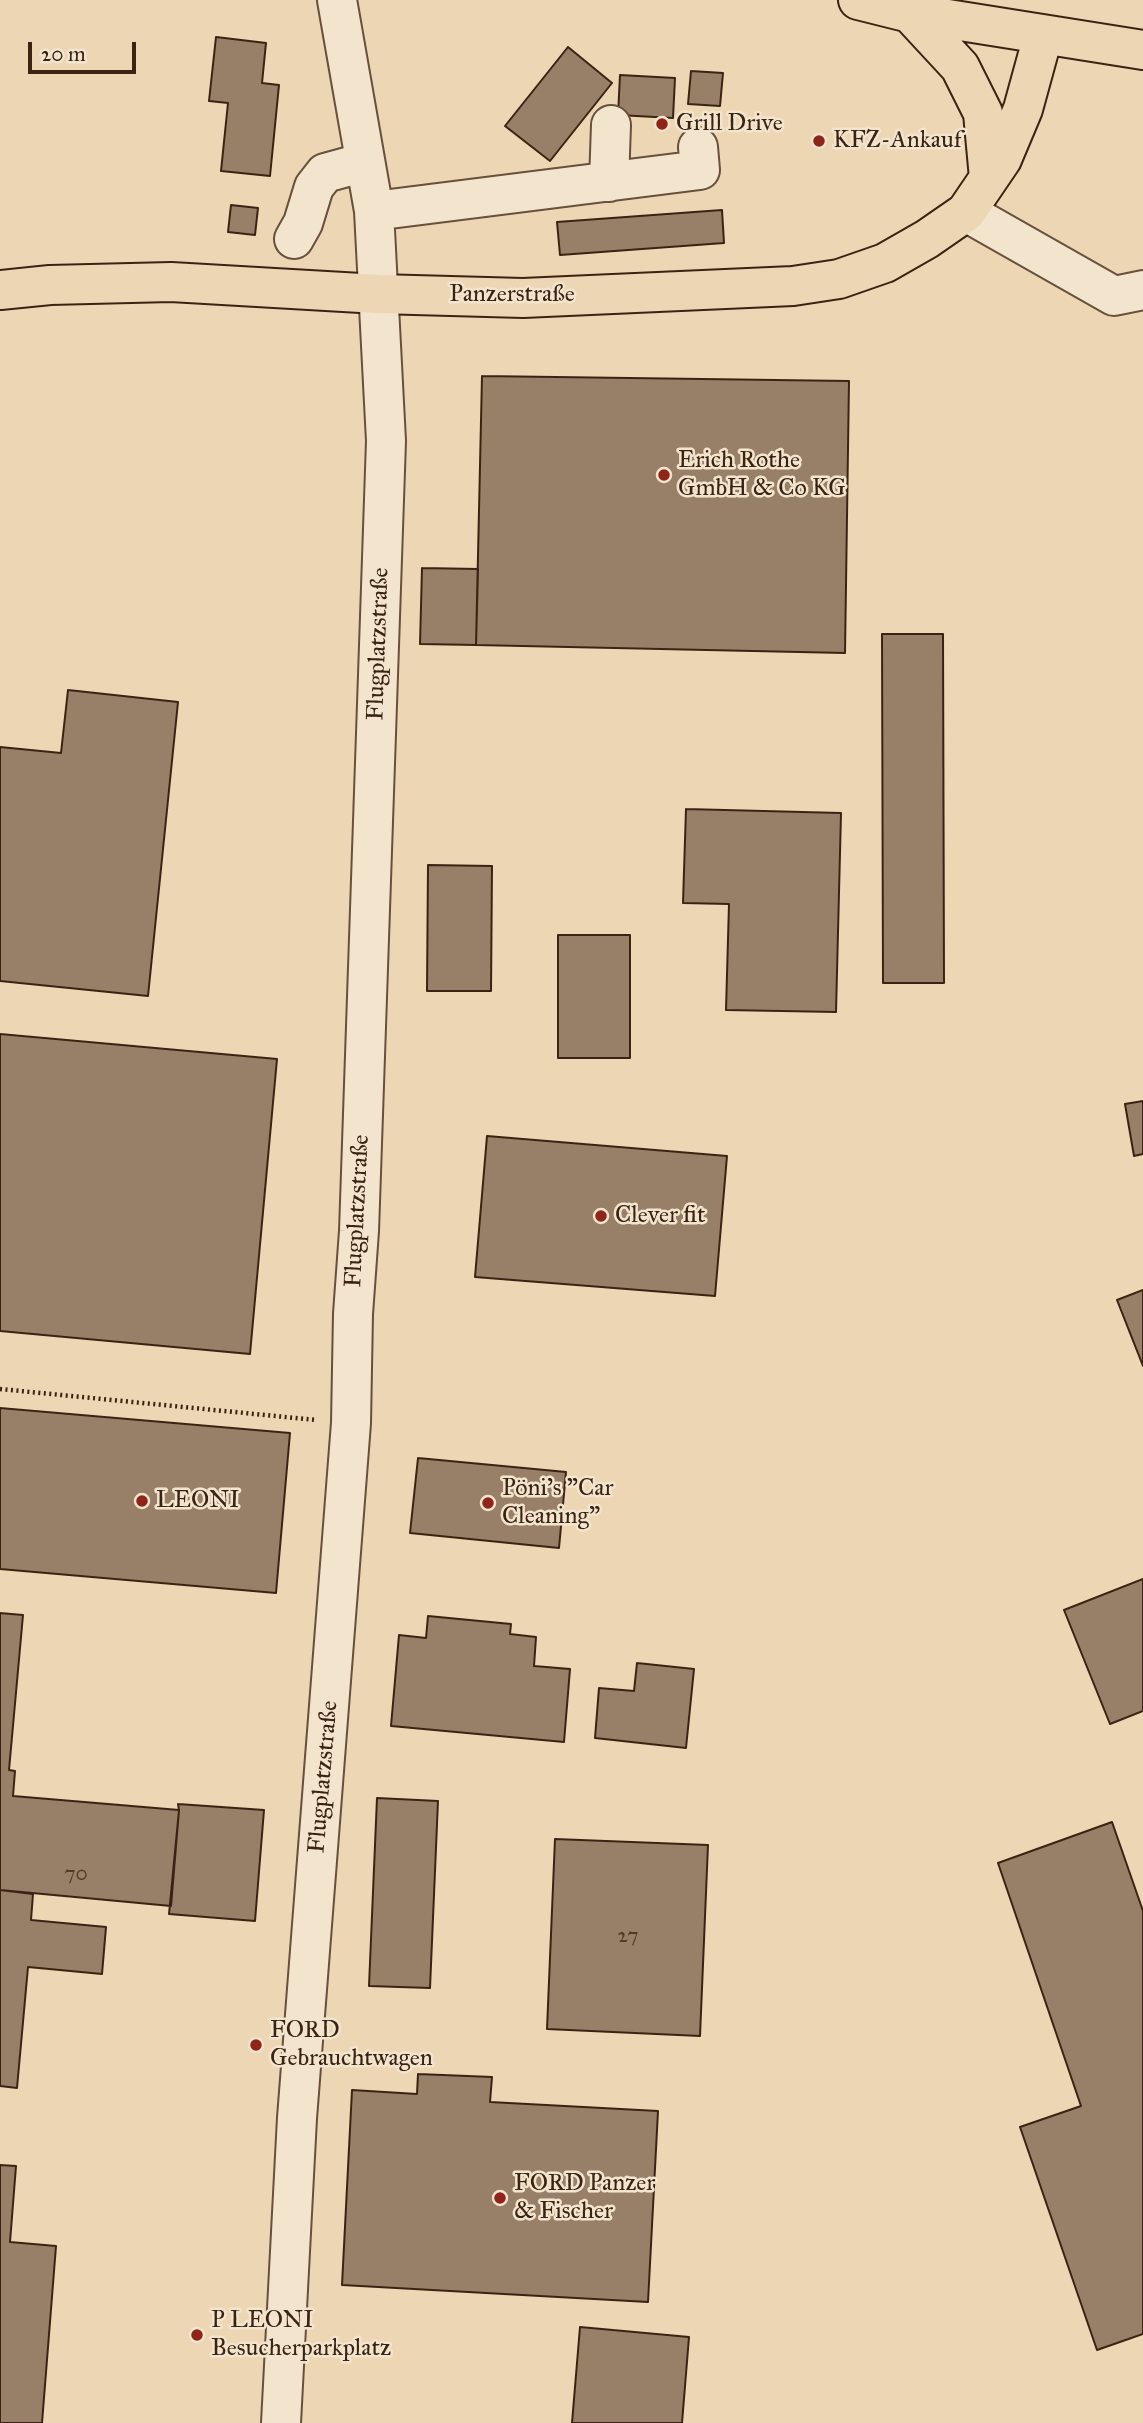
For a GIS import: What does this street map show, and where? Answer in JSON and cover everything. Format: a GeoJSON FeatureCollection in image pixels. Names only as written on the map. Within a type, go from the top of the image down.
{"type":"FeatureCollection","features":[{"type":"Feature","properties":{"kind":"main road"},"geometry":{"type":"LineString","coordinates":[[858,0],[910,13],[1143,50]]}},
{"type":"Feature","properties":{"kind":"main road"},"geometry":{"type":"LineString","coordinates":[[910,13],[960,67],[983,113],[989,178]]}},
{"type":"Feature","properties":{"kind":"main road","name":"Panzerstraße"},"geometry":{"type":"LineString","coordinates":[[0,290],[50,285],[171,282],[378,294],[523,298],[793,285],[839,279],[885,263],[966,212],[1002,159],[1023,109],[1043,36]]}},
{"type":"Feature","properties":{"kind":"street","name":"Flugplatzstraße"},"geometry":{"type":"LineString","coordinates":[[281,2423],[297,2118],[351,1423],[386,441],[374,211],[337,0]]}},
{"type":"Feature","properties":{"kind":"street"},"geometry":{"type":"LineString","coordinates":[[609,182],[611,125]]}},
{"type":"Feature","properties":{"kind":"street"},"geometry":{"type":"LineString","coordinates":[[374,211],[700,170],[698,147]]}},
{"type":"Feature","properties":{"kind":"street"},"geometry":{"type":"LineString","coordinates":[[294,239],[303,223],[314,187],[325,173],[365,162]]}},
{"type":"Feature","properties":{"kind":"street"},"geometry":{"type":"LineString","coordinates":[[966,212],[1114,296],[1143,290]]}},
{"type":"Feature","properties":{"kind":"path"},"geometry":{"type":"LineString","coordinates":[[0,1389],[351,1423]]}},
{"type":"Feature","properties":{"kind":"building"},"geometry":{"type":"Polygon","coordinates":[[[216,37],[266,43],[262,83],[279,85],[270,176],[221,171],[228,103],[209,101],[216,37]]]}},
{"type":"Feature","properties":{"kind":"building"},"geometry":{"type":"Polygon","coordinates":[[[568,47],[612,83],[550,161],[505,126],[568,47]]]}},
{"type":"Feature","properties":{"kind":"building"},"geometry":{"type":"Polygon","coordinates":[[[691,71],[723,73],[720,106],[688,104],[691,71]]]}},
{"type":"Feature","properties":{"kind":"building"},"geometry":{"type":"Polygon","coordinates":[[[620,75],[675,78],[673,118],[618,115],[620,75]]]}},
{"type":"Feature","properties":{"kind":"building"},"geometry":{"type":"Polygon","coordinates":[[[231,205],[258,208],[255,235],[228,232],[231,205]]]}},
{"type":"Feature","properties":{"kind":"building"},"geometry":{"type":"Polygon","coordinates":[[[722,210],[724,243],[560,255],[557,222],[722,210]]]}},
{"type":"Feature","properties":{"kind":"building","name":"Erich Rothe GmbH & Co KG"},"geometry":{"type":"Polygon","coordinates":[[[482,376],[849,381],[845,653],[476,645],[482,376]]]}},
{"type":"Feature","properties":{"kind":"building"},"geometry":{"type":"Polygon","coordinates":[[[422,568],[478,569],[476,645],[420,644],[422,568]]]}},
{"type":"Feature","properties":{"kind":"building"},"geometry":{"type":"Polygon","coordinates":[[[882,634],[943,634],[944,983],[883,983],[882,634]]]}},
{"type":"Feature","properties":{"kind":"building"},"geometry":{"type":"Polygon","coordinates":[[[68,690],[178,702],[148,996],[0,981],[0,747],[61,753],[68,690]]]}},
{"type":"Feature","properties":{"kind":"building"},"geometry":{"type":"Polygon","coordinates":[[[686,809],[841,813],[836,1012],[726,1010],[729,904],[683,903],[686,809]]]}},
{"type":"Feature","properties":{"kind":"building"},"geometry":{"type":"Polygon","coordinates":[[[428,865],[492,866],[491,991],[427,991],[428,865]]]}},
{"type":"Feature","properties":{"kind":"building"},"geometry":{"type":"Polygon","coordinates":[[[558,935],[630,935],[630,1058],[558,1058],[558,935]]]}},
{"type":"Feature","properties":{"kind":"building"},"geometry":{"type":"Polygon","coordinates":[[[0,1034],[277,1059],[250,1354],[0,1331],[0,1034]]]}},
{"type":"Feature","properties":{"kind":"building"},"geometry":{"type":"Polygon","coordinates":[[[1143,1101],[1143,1154],[1134,1156],[1125,1104],[1143,1101]]]}},
{"type":"Feature","properties":{"kind":"building","name":"Clever fit"},"geometry":{"type":"Polygon","coordinates":[[[487,1136],[727,1156],[715,1296],[475,1277],[487,1136]]]}},
{"type":"Feature","properties":{"kind":"building"},"geometry":{"type":"Polygon","coordinates":[[[1143,1290],[1143,1366],[1117,1300],[1143,1290]]]}},
{"type":"Feature","properties":{"kind":"building","name":"LEONI"},"geometry":{"type":"Polygon","coordinates":[[[0,1408],[290,1433],[276,1593],[0,1569],[0,1408]]]}},
{"type":"Feature","properties":{"kind":"building","name":"Pöni's \"Car Cleaning\""},"geometry":{"type":"Polygon","coordinates":[[[418,1458],[566,1472],[559,1548],[410,1533],[418,1458]]]}},
{"type":"Feature","properties":{"kind":"building"},"geometry":{"type":"Polygon","coordinates":[[[1143,1579],[1143,1711],[1110,1724],[1064,1610],[1143,1579]]]}},
{"type":"Feature","properties":{"kind":"building"},"geometry":{"type":"Polygon","coordinates":[[[0,1613],[23,1615],[9,1770],[15,1771],[13,1796],[179,1810],[171,1906],[0,1890],[0,1613]]]}},
{"type":"Feature","properties":{"kind":"building"},"geometry":{"type":"Polygon","coordinates":[[[428,1616],[511,1624],[510,1634],[536,1637],[534,1666],[570,1669],[564,1742],[391,1726],[399,1635],[426,1638],[428,1616]]]}},
{"type":"Feature","properties":{"kind":"building"},"geometry":{"type":"Polygon","coordinates":[[[637,1663],[694,1669],[686,1748],[595,1738],[599,1688],[634,1691],[637,1663]]]}},
{"type":"Feature","properties":{"kind":"building"},"geometry":{"type":"Polygon","coordinates":[[[377,1798],[438,1801],[430,1988],[369,1986],[377,1798]]]}},
{"type":"Feature","properties":{"kind":"building"},"geometry":{"type":"Polygon","coordinates":[[[178,1804],[264,1810],[255,1921],[169,1914],[178,1804]]]}},
{"type":"Feature","properties":{"kind":"building"},"geometry":{"type":"Polygon","coordinates":[[[1112,1822],[1143,1911],[1143,2334],[1097,2350],[1020,2127],[1081,2106],[998,1863],[1112,1822]]]}},
{"type":"Feature","properties":{"kind":"building"},"geometry":{"type":"Polygon","coordinates":[[[555,1839],[708,1845],[700,2036],[547,2029],[555,1839]]]}},
{"type":"Feature","properties":{"kind":"building"},"geometry":{"type":"Polygon","coordinates":[[[0,1890],[33,1894],[31,1920],[106,1927],[102,1974],[28,1967],[17,2088],[0,2086],[0,1890]]]}},
{"type":"Feature","properties":{"kind":"building","name":"FORD Panzer & Fischer"},"geometry":{"type":"Polygon","coordinates":[[[418,2074],[492,2077],[490,2102],[658,2111],[648,2302],[342,2285],[352,2090],[417,2094],[418,2074]]]}},
{"type":"Feature","properties":{"kind":"building"},"geometry":{"type":"Polygon","coordinates":[[[0,2165],[16,2166],[10,2242],[56,2246],[42,2423],[0,2423],[0,2165]]]}},
{"type":"Feature","properties":{"kind":"building"},"geometry":{"type":"Polygon","coordinates":[[[580,2327],[689,2337],[682,2423],[572,2423],[580,2327]]]}},
{"type":"Feature","properties":{"kind":"place","name":"Grill Drive"},"geometry":{"type":"Point","coordinates":[662,124]}},
{"type":"Feature","properties":{"kind":"place","name":"KFZ-Ankauf"},"geometry":{"type":"Point","coordinates":[819,141]}},
{"type":"Feature","properties":{"kind":"place","name":"Erich Rothe GmbH & Co KG"},"geometry":{"type":"Point","coordinates":[664,475]}},
{"type":"Feature","properties":{"kind":"place","name":"Clever fit"},"geometry":{"type":"Point","coordinates":[601,1216]}},
{"type":"Feature","properties":{"kind":"place","name":"LEONI"},"geometry":{"type":"Point","coordinates":[142,1501]}},
{"type":"Feature","properties":{"kind":"place","name":"Pöni's \"Car Cleaning\""},"geometry":{"type":"Point","coordinates":[488,1503]}},
{"type":"Feature","properties":{"kind":"place","name":"FORD Gebrauchtwagen"},"geometry":{"type":"Point","coordinates":[256,2045]}},
{"type":"Feature","properties":{"kind":"place","name":"FORD Panzer & Fischer"},"geometry":{"type":"Point","coordinates":[500,2198]}},
{"type":"Feature","properties":{"kind":"place","name":"P LEONI Besucherparkplatz"},"geometry":{"type":"Point","coordinates":[197,2335]}}]}
